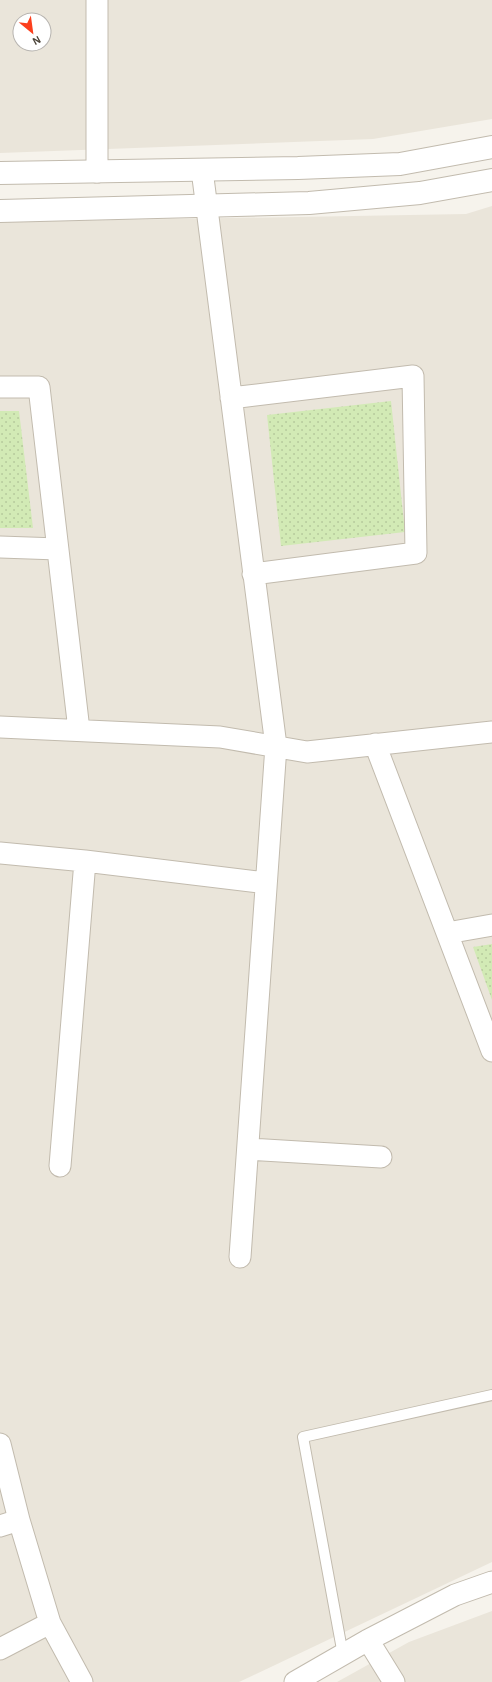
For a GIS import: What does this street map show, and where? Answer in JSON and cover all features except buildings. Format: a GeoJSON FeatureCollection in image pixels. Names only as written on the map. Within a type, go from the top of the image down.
{"type":"FeatureCollection","features":[{"type":"Feature","properties":{"kind":"street"},"geometry":{"type":"LineString","coordinates":[[97,0],[97,172]]}},
{"type":"Feature","properties":{"kind":"street"},"geometry":{"type":"LineString","coordinates":[[0,173],[202,170],[400,164],[492,146]]}},
{"type":"Feature","properties":{"kind":"street"},"geometry":{"type":"LineString","coordinates":[[202,170],[276,746],[240,1257]]}},
{"type":"Feature","properties":{"kind":"street"},"geometry":{"type":"LineString","coordinates":[[0,211],[309,203],[406,194],[492,180]]}},
{"type":"Feature","properties":{"kind":"street"},"geometry":{"type":"LineString","coordinates":[[231,398],[414,376],[416,553],[253,574]]}},
{"type":"Feature","properties":{"kind":"street"},"geometry":{"type":"LineString","coordinates":[[0,387],[39,387],[79,730]]}},
{"type":"Feature","properties":{"kind":"street"},"geometry":{"type":"LineString","coordinates":[[0,547],[58,549]]}},
{"type":"Feature","properties":{"kind":"street"},"geometry":{"type":"LineString","coordinates":[[0,727],[220,737],[307,752],[492,732]]}},
{"type":"Feature","properties":{"kind":"street"},"geometry":{"type":"LineString","coordinates":[[375,744],[492,1051]]}},
{"type":"Feature","properties":{"kind":"street"},"geometry":{"type":"LineString","coordinates":[[0,853],[85,861],[266,883]]}},
{"type":"Feature","properties":{"kind":"street"},"geometry":{"type":"LineString","coordinates":[[60,1166],[85,861]]}},
{"type":"Feature","properties":{"kind":"street"},"geometry":{"type":"LineString","coordinates":[[447,934],[492,925]]}},
{"type":"Feature","properties":{"kind":"street"},"geometry":{"type":"LineString","coordinates":[[248,1149],[381,1157]]}},
{"type":"Feature","properties":{"kind":"street"},"geometry":{"type":"LineString","coordinates":[[0,1444],[10,1523],[50,1623],[82,1682]]}},
{"type":"Feature","properties":{"kind":"street"},"geometry":{"type":"LineString","coordinates":[[295,1682],[368,1640],[455,1595],[492,1582]]}},
{"type":"Feature","properties":{"kind":"street"},"geometry":{"type":"LineString","coordinates":[[0,1649],[50,1623]]}},
{"type":"Feature","properties":{"kind":"street"},"geometry":{"type":"LineString","coordinates":[[368,1640],[394,1682]]}},
{"type":"Feature","properties":{"kind":"lane"},"geometry":{"type":"LineString","coordinates":[[343,1655],[303,1437],[492,1396]]}},
{"type":"Feature","properties":{"kind":"shaded area"},"geometry":{"type":"Polygon","coordinates":[[[0,0],[492,0],[492,119],[373,139],[0,153],[0,0]]]}},
{"type":"Feature","properties":{"kind":"shaded area"},"geometry":{"type":"Polygon","coordinates":[[[492,206],[492,1562],[239,1682],[0,1682],[0,222],[466,214],[492,206]]]}},
{"type":"Feature","properties":{"kind":"shaded area"},"geometry":{"type":"Polygon","coordinates":[[[492,1611],[492,1682],[337,1682],[409,1642],[492,1611]]]}},
{"type":"Feature","properties":{"kind":"green space"},"geometry":{"type":"Polygon","coordinates":[[[391,401],[405,532],[281,546],[267,415],[391,401]]]}},
{"type":"Feature","properties":{"kind":"green space"},"geometry":{"type":"Polygon","coordinates":[[[0,411],[19,411],[33,528],[0,528],[0,411]]]}},
{"type":"Feature","properties":{"kind":"green space"},"geometry":{"type":"Polygon","coordinates":[[[492,944],[492,1000],[473,947],[492,944]]]}}]}
